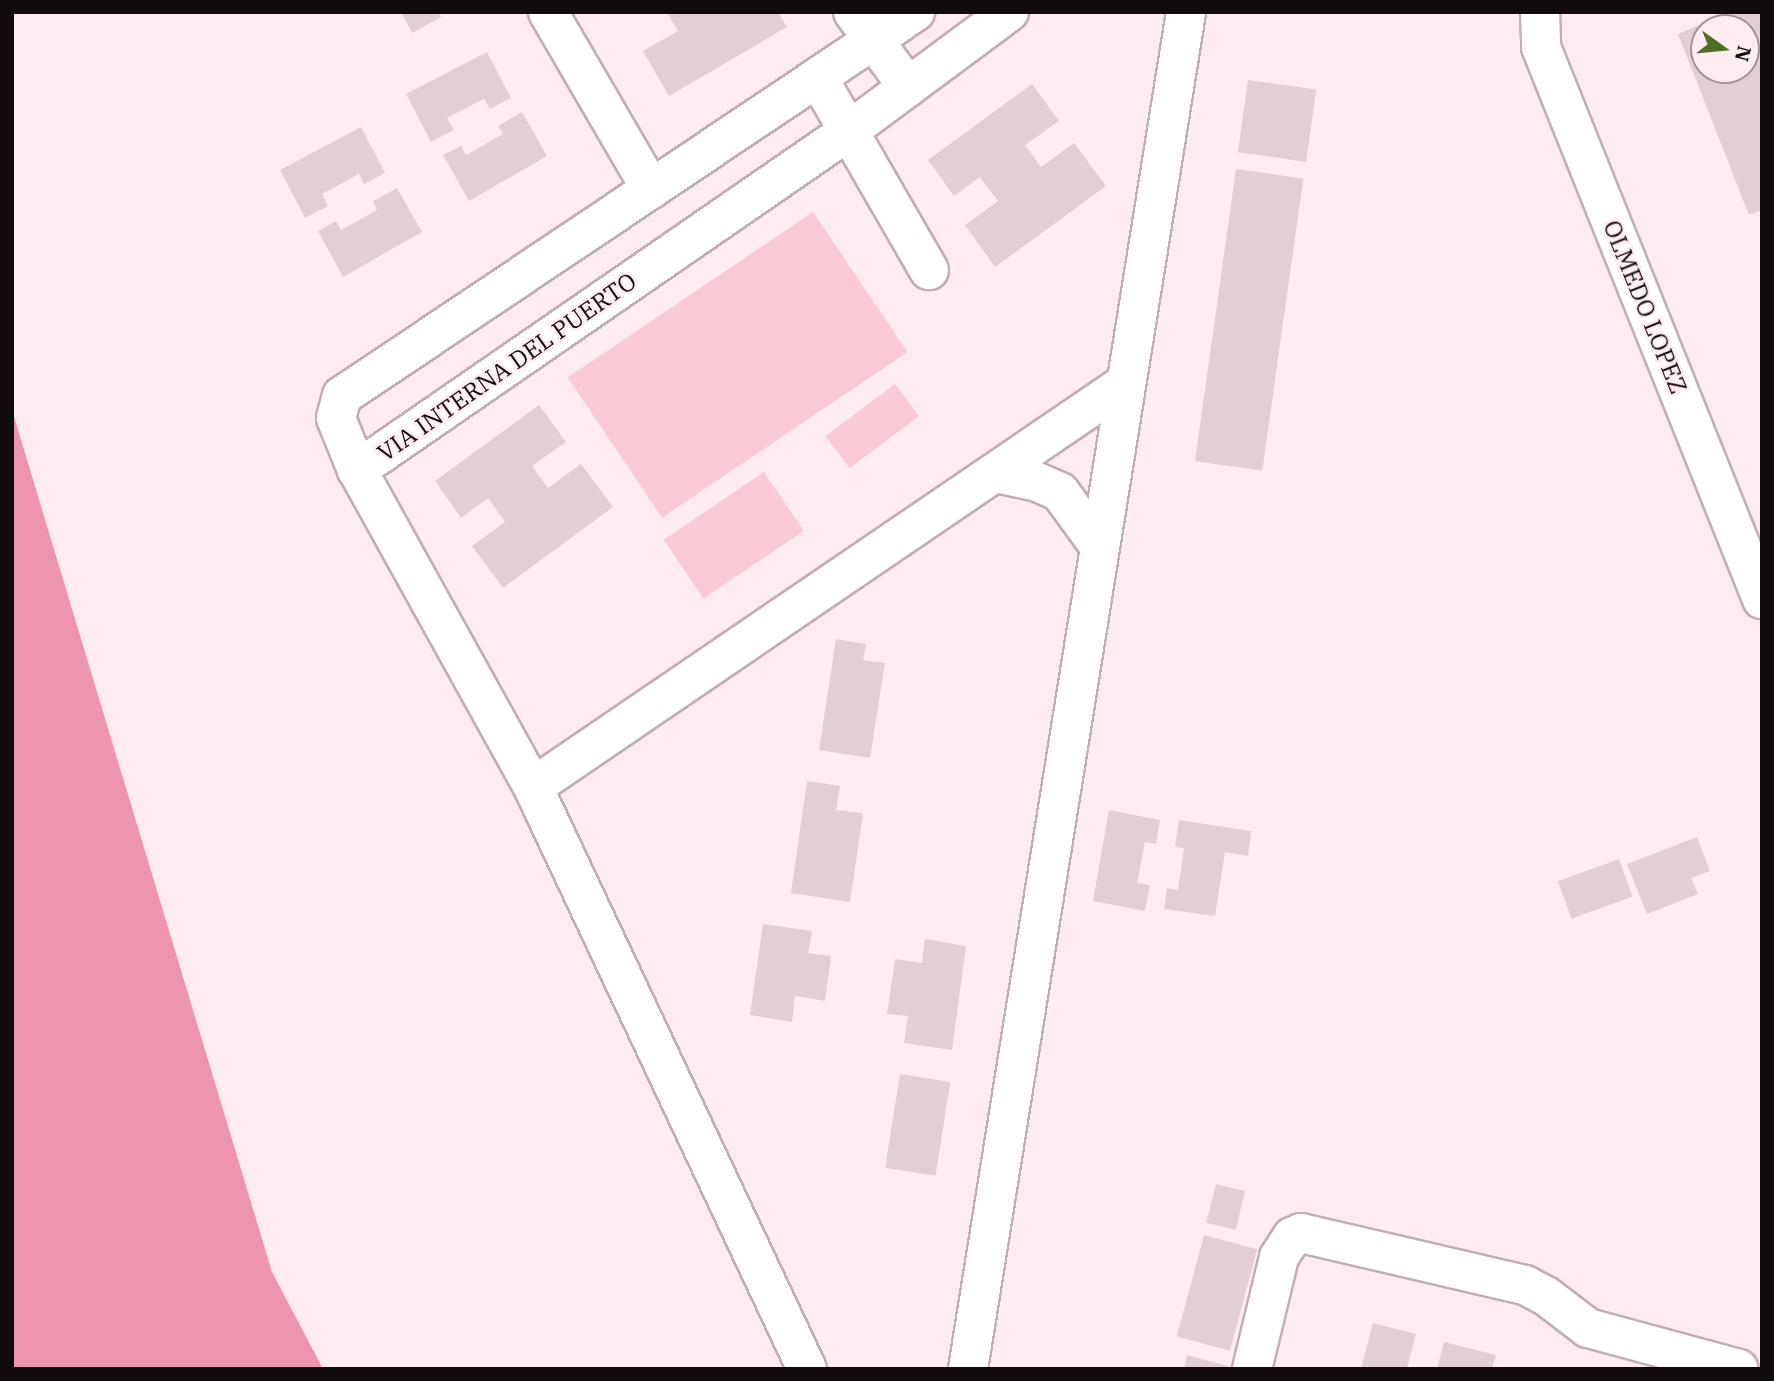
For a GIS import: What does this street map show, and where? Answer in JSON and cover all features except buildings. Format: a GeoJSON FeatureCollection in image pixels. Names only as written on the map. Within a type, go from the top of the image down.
{"type":"FeatureCollection","features":[{"type":"Feature","properties":{"kind":"street"},"geometry":{"type":"LineString","coordinates":[[548,12],[651,189]]}},
{"type":"Feature","properties":{"kind":"street","name":"VIA INTERNA DEL PUERTO"},"geometry":{"type":"LineString","coordinates":[[915,12],[863,27],[818,78],[342,396],[335,418],[357,470],[850,130],[1009,12]]}},
{"type":"Feature","properties":{"kind":"street"},"geometry":{"type":"LineString","coordinates":[[968,1369],[1186,12]]}},
{"type":"Feature","properties":{"kind":"street","name":"OLMEDO LOPEZ"},"geometry":{"type":"LineString","coordinates":[[1540,12],[1541,47],[1762,599]]}},
{"type":"Feature","properties":{"kind":"street"},"geometry":{"type":"LineString","coordinates":[[863,27],[908,88]]}},
{"type":"Feature","properties":{"kind":"street"},"geometry":{"type":"LineString","coordinates":[[818,78],[929,270]]}},
{"type":"Feature","properties":{"kind":"street"},"geometry":{"type":"LineString","coordinates":[[533,787],[1126,383]]}},
{"type":"Feature","properties":{"kind":"street"},"geometry":{"type":"LineString","coordinates":[[357,470],[533,787],[807,1369]]}},
{"type":"Feature","properties":{"kind":"street"},"geometry":{"type":"LineString","coordinates":[[996,473],[1035,481],[1060,492],[1100,547]]}},
{"type":"Feature","properties":{"kind":"street"},"geometry":{"type":"LineString","coordinates":[[1252,1369],[1279,1257],[1292,1237],[1301,1233],[1525,1285],[1588,1328],[1739,1369]]}},
{"type":"Feature","properties":{"kind":"shaded area"},"geometry":{"type":"Polygon","coordinates":[[[813,212],[908,352],[662,518],[568,378],[813,212]]]}},
{"type":"Feature","properties":{"kind":"shaded area"},"geometry":{"type":"Polygon","coordinates":[[[895,384],[919,416],[850,468],[826,436],[895,384]]]}},
{"type":"Feature","properties":{"kind":"shaded area"},"geometry":{"type":"Polygon","coordinates":[[[12,410],[272,1272],[323,1369],[12,1369],[12,410]]]}},
{"type":"Feature","properties":{"kind":"shaded area"},"geometry":{"type":"Polygon","coordinates":[[[764,472],[804,531],[703,599],[664,540],[764,472]]]}}]}
